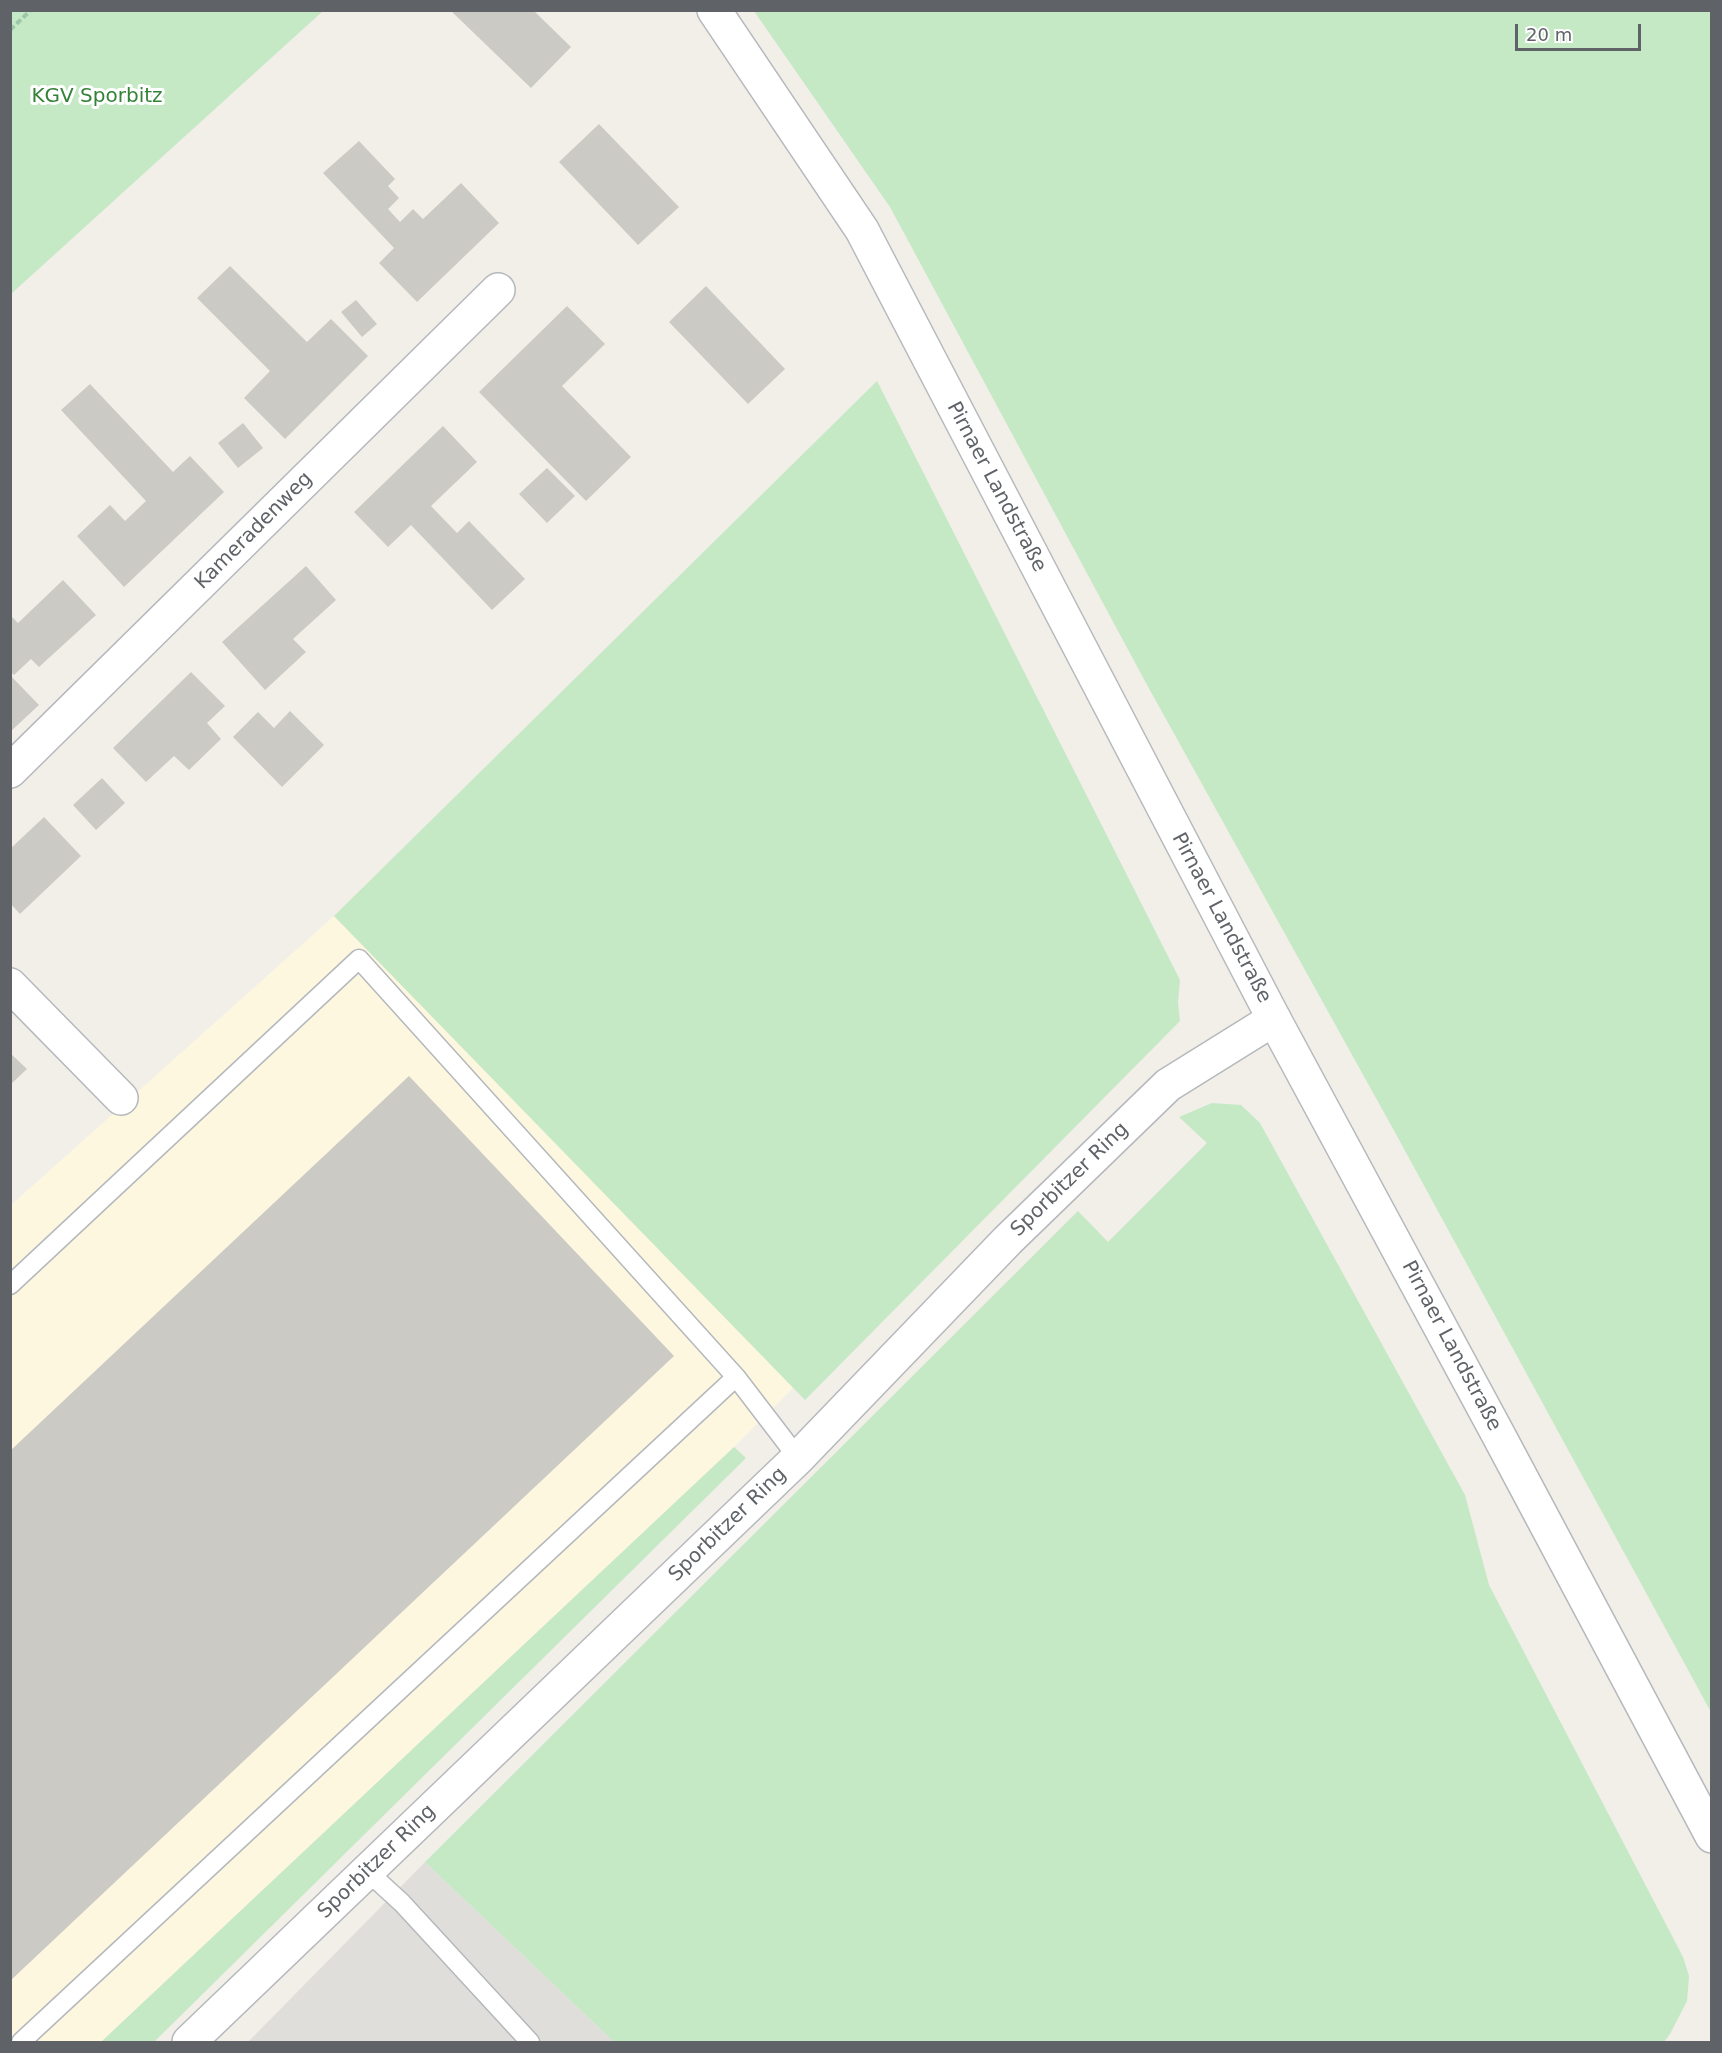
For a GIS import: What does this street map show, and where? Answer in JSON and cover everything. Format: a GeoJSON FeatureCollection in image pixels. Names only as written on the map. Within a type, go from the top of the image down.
{"type":"FeatureCollection","features":[{"type":"Feature","properties":{"kind":"street","name":"Pirnaer Landstraße"},"geometry":{"type":"LineString","coordinates":[[714,10],[862,230],[1274,1019],[1505,1446],[1712,1836]]}},
{"type":"Feature","properties":{"kind":"street","name":"Kameradenweg"},"geometry":{"type":"LineString","coordinates":[[10,771],[498,290]]}},
{"type":"Feature","properties":{"kind":"street"},"geometry":{"type":"LineString","coordinates":[[10,985],[121,1098]]}},
{"type":"Feature","properties":{"kind":"street","name":"Sporbitzer Ring"},"geometry":{"type":"LineString","coordinates":[[189,2043],[798,1458],[1008,1240],[1168,1085],[1274,1019]]}},
{"type":"Feature","properties":{"kind":"lane"},"geometry":{"type":"LineString","coordinates":[[10,1285],[359,959],[736,1377],[798,1458]]}},
{"type":"Feature","properties":{"kind":"lane"},"geometry":{"type":"LineString","coordinates":[[21,2043],[736,1377]]}},
{"type":"Feature","properties":{"kind":"lane"},"geometry":{"type":"LineString","coordinates":[[367,1871],[402,1903],[530,2043]]}},
{"type":"Feature","properties":{"kind":"path"},"geometry":{"type":"LineString","coordinates":[[10,30],[31,10]]}},
{"type":"Feature","properties":{"kind":"shaded area"},"geometry":{"type":"Polygon","coordinates":[[[334,916],[794,1387],[734,1447],[101,2042],[11,2042],[10,1206],[334,916]]]}},
{"type":"Feature","properties":{"kind":"shaded area"},"geometry":{"type":"Polygon","coordinates":[[[425,1862],[614,2042],[248,2042],[425,1862]]]}},
{"type":"Feature","properties":{"kind":"green space","name":"KGV Sporbitz"},"geometry":{"type":"Polygon","coordinates":[[[11,10],[323,10],[323,11],[11,294],[11,10]]]}},
{"type":"Feature","properties":{"kind":"green space"},"geometry":{"type":"Polygon","coordinates":[[[754,11],[1711,11],[1711,1712],[1397,1136],[1146,683],[890,207],[754,11]]]}},
{"type":"Feature","properties":{"kind":"green space"},"geometry":{"type":"Polygon","coordinates":[[[877,381],[1180,980],[1178,1003],[1180,1021],[805,1400],[334,916],[877,381]]]}},
{"type":"Feature","properties":{"kind":"green space"},"geometry":{"type":"Polygon","coordinates":[[[1212,1103],[1241,1105],[1260,1123],[1465,1495],[1489,1585],[1683,1957],[1689,1976],[1687,2001],[1670,2034],[1664,2042],[614,2042],[425,1862],[1078,1211],[1108,1242],[1207,1143],[1179,1117],[1212,1103]]]}},
{"type":"Feature","properties":{"kind":"green space"},"geometry":{"type":"Polygon","coordinates":[[[734,1447],[746,1458],[154,2042],[101,2042],[734,1447]]]}},
{"type":"Feature","properties":{"kind":"building"},"geometry":{"type":"Polygon","coordinates":[[[450,10],[533,10],[571,47],[531,88],[450,10]]]}},
{"type":"Feature","properties":{"kind":"building"},"geometry":{"type":"Polygon","coordinates":[[[599,124],[679,207],[638,245],[559,162],[599,124]]]}},
{"type":"Feature","properties":{"kind":"building"},"geometry":{"type":"Polygon","coordinates":[[[359,141],[395,179],[388,186],[399,198],[388,209],[400,222],[413,209],[423,219],[461,183],[499,223],[417,302],[379,263],[394,248],[323,173],[359,141]]]}},
{"type":"Feature","properties":{"kind":"building"},"geometry":{"type":"Polygon","coordinates":[[[230,266],[307,342],[331,319],[368,356],[285,439],[244,398],[270,371],[197,298],[230,266]]]}},
{"type":"Feature","properties":{"kind":"building"},"geometry":{"type":"Polygon","coordinates":[[[706,286],[785,369],[748,404],[669,322],[706,286]]]}},
{"type":"Feature","properties":{"kind":"building"},"geometry":{"type":"Polygon","coordinates":[[[356,300],[377,324],[362,337],[341,312],[356,300]]]}},
{"type":"Feature","properties":{"kind":"building"},"geometry":{"type":"Polygon","coordinates":[[[567,306],[605,344],[562,386],[631,457],[586,501],[479,392],[567,306]]]}},
{"type":"Feature","properties":{"kind":"building"},"geometry":{"type":"Polygon","coordinates":[[[90,384],[173,472],[190,456],[224,492],[124,587],[77,536],[110,505],[125,521],[146,501],[61,410],[90,384]]]}},
{"type":"Feature","properties":{"kind":"building"},"geometry":{"type":"Polygon","coordinates":[[[243,423],[263,448],[238,468],[218,443],[243,423]]]}},
{"type":"Feature","properties":{"kind":"building"},"geometry":{"type":"Polygon","coordinates":[[[443,426],[477,462],[431,506],[457,533],[469,521],[525,579],[492,610],[411,525],[388,547],[354,512],[443,426]]]}},
{"type":"Feature","properties":{"kind":"building"},"geometry":{"type":"Polygon","coordinates":[[[547,468],[575,496],[547,523],[519,494],[547,468]]]}},
{"type":"Feature","properties":{"kind":"building"},"geometry":{"type":"Polygon","coordinates":[[[306,566],[336,600],[293,639],[306,652],[265,690],[222,642],[306,566]]]}},
{"type":"Feature","properties":{"kind":"building"},"geometry":{"type":"Polygon","coordinates":[[[63,580],[96,615],[39,667],[31,659],[14,675],[10,671],[10,615],[18,623],[63,580]]]}},
{"type":"Feature","properties":{"kind":"building"},"geometry":{"type":"Polygon","coordinates":[[[191,672],[225,706],[207,723],[221,739],[189,770],[174,756],[146,782],[113,748],[191,672]]]}},
{"type":"Feature","properties":{"kind":"building"},"geometry":{"type":"Polygon","coordinates":[[[10,675],[39,705],[10,732],[10,675]]]}},
{"type":"Feature","properties":{"kind":"building"},"geometry":{"type":"Polygon","coordinates":[[[290,711],[324,745],[282,787],[233,737],[258,712],[274,728],[290,711]]]}},
{"type":"Feature","properties":{"kind":"building"},"geometry":{"type":"Polygon","coordinates":[[[102,778],[125,803],[96,830],[73,805],[102,778]]]}},
{"type":"Feature","properties":{"kind":"building"},"geometry":{"type":"Polygon","coordinates":[[[44,817],[81,856],[20,914],[10,903],[10,849],[44,817]]]}},
{"type":"Feature","properties":{"kind":"building"},"geometry":{"type":"Polygon","coordinates":[[[10,1053],[27,1069],[10,1085],[10,1053]]]}},
{"type":"Feature","properties":{"kind":"building"},"geometry":{"type":"Polygon","coordinates":[[[409,1076],[674,1356],[10,1981],[10,1451],[409,1076]]]}}]}
